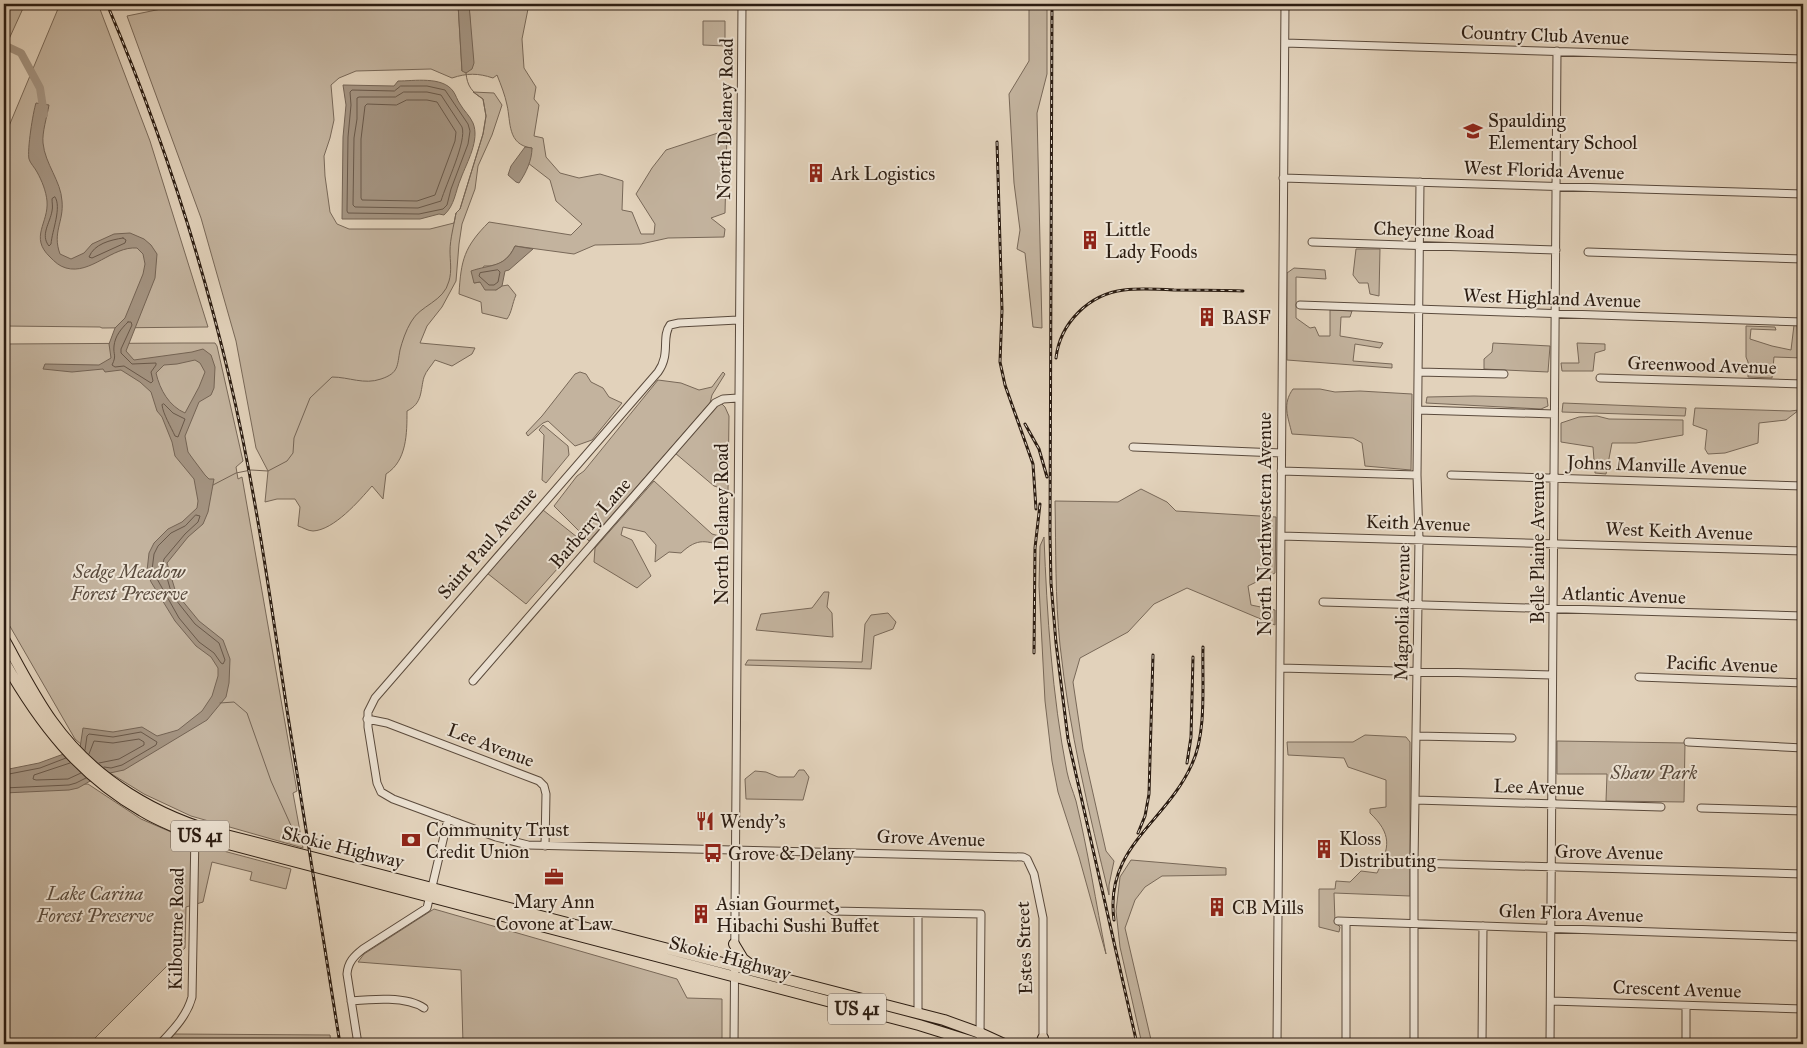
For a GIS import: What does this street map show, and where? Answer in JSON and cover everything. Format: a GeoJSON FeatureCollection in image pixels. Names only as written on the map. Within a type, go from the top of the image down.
{"type":"FeatureCollection","features":[{"type":"Feature","properties":{"kind":"highway","name":"US 41"},"geometry":{"type":"LineString","coordinates":[[4,639],[66,745]]}},
{"type":"Feature","properties":{"kind":"highway","name":"US 41"},"geometry":{"type":"LineString","coordinates":[[4,661],[37,715],[66,745]]}},
{"type":"Feature","properties":{"kind":"highway","name":"Skokie Highway"},"geometry":{"type":"LineString","coordinates":[[66,745],[106,783],[195,831],[430,892],[735,966],[918,1014],[980,1033],[1004,1044]]}},
{"type":"Feature","properties":{"kind":"highway","name":"Skokie Highway"},"geometry":{"type":"LineString","coordinates":[[430,892],[735,977],[920,1025],[979,1044]]}},
{"type":"Feature","properties":{"kind":"highway"},"geometry":{"type":"LineString","coordinates":[[734,944],[743,959],[761,973]]}},
{"type":"Feature","properties":{"kind":"street","name":"North Delaney Road"},"geometry":{"type":"LineString","coordinates":[[734,1044],[738,320],[742,4]]}},
{"type":"Feature","properties":{"kind":"street","name":"North Northwestern Avenue"},"geometry":{"type":"LineString","coordinates":[[1277,1044],[1285,4]]}},
{"type":"Feature","properties":{"kind":"street","name":"Country Club Avenue"},"geometry":{"type":"LineString","coordinates":[[1285,43],[1803,59]]}},
{"type":"Feature","properties":{"kind":"street","name":"Belle Plaine Avenue"},"geometry":{"type":"LineString","coordinates":[[1550,1044],[1557,51]]}},
{"type":"Feature","properties":{"kind":"street","name":"West Florida Avenue"},"geometry":{"type":"LineString","coordinates":[[1283,178],[1803,194]]}},
{"type":"Feature","properties":{"kind":"street","name":"Magnolia Avenue"},"geometry":{"type":"LineString","coordinates":[[1414,1044],[1420,182]]}},
{"type":"Feature","properties":{"kind":"street","name":"Cheyenne Road"},"geometry":{"type":"LineString","coordinates":[[1312,242],[1556,250]]}},
{"type":"Feature","properties":{"kind":"street"},"geometry":{"type":"LineString","coordinates":[[1588,252],[1803,259]]}},
{"type":"Feature","properties":{"kind":"street","name":"West Highland Avenue"},"geometry":{"type":"LineString","coordinates":[[1300,305],[1803,322]]}},
{"type":"Feature","properties":{"kind":"street","name":"Saint Paul Avenue"},"geometry":{"type":"LineString","coordinates":[[367,719],[371,704],[383,688],[658,372],[665,360],[666,331],[670,325],[738,320]]}},
{"type":"Feature","properties":{"kind":"street"},"geometry":{"type":"LineString","coordinates":[[1418,372],[1504,374]]}},
{"type":"Feature","properties":{"kind":"street","name":"Greenwood Avenue"},"geometry":{"type":"LineString","coordinates":[[1600,378],[1803,384]]}},
{"type":"Feature","properties":{"kind":"street","name":"Barberry Lane"},"geometry":{"type":"LineString","coordinates":[[473,681],[715,403],[723,398],[738,398]]}},
{"type":"Feature","properties":{"kind":"street"},"geometry":{"type":"LineString","coordinates":[[1418,410],[1554,414]]}},
{"type":"Feature","properties":{"kind":"street"},"geometry":{"type":"LineString","coordinates":[[1133,447],[1281,453]]}},
{"type":"Feature","properties":{"kind":"street"},"geometry":{"type":"LineString","coordinates":[[1281,471],[1418,475]]}},
{"type":"Feature","properties":{"kind":"street","name":"Johns Manville Avenue"},"geometry":{"type":"LineString","coordinates":[[1451,474],[1803,486]]}},
{"type":"Feature","properties":{"kind":"street","name":"Keith Avenue"},"geometry":{"type":"LineString","coordinates":[[1280,536],[1555,543]]}},
{"type":"Feature","properties":{"kind":"street","name":"West Keith Avenue"},"geometry":{"type":"LineString","coordinates":[[1555,543],[1803,551]]}},
{"type":"Feature","properties":{"kind":"street","name":"Atlantic Avenue"},"geometry":{"type":"LineString","coordinates":[[1323,602],[1803,616]]}},
{"type":"Feature","properties":{"kind":"street"},"geometry":{"type":"LineString","coordinates":[[1280,668],[1552,675]]}},
{"type":"Feature","properties":{"kind":"street","name":"Pacific Avenue"},"geometry":{"type":"LineString","coordinates":[[1639,677],[1803,683]]}},
{"type":"Feature","properties":{"kind":"street"},"geometry":{"type":"LineString","coordinates":[[358,1044],[347,974],[351,960],[363,949],[427,908],[448,819],[393,799],[382,792],[377,783],[367,719]]}},
{"type":"Feature","properties":{"kind":"street","name":"Lee Avenue"},"geometry":{"type":"LineString","coordinates":[[367,719],[378,720],[415,733],[539,781],[544,786],[546,794],[546,846]]}},
{"type":"Feature","properties":{"kind":"street"},"geometry":{"type":"LineString","coordinates":[[1416,736],[1512,738]]}},
{"type":"Feature","properties":{"kind":"street"},"geometry":{"type":"LineString","coordinates":[[1688,742],[1803,748]]}},
{"type":"Feature","properties":{"kind":"street","name":"Lee Avenue"},"geometry":{"type":"LineString","coordinates":[[1415,800],[1661,807]]}},
{"type":"Feature","properties":{"kind":"street"},"geometry":{"type":"LineString","coordinates":[[1701,808],[1803,811]]}},
{"type":"Feature","properties":{"kind":"street","name":"Grove Avenue"},"geometry":{"type":"LineString","coordinates":[[448,819],[505,840],[528,845],[1023,857],[1027,859]]}},
{"type":"Feature","properties":{"kind":"street","name":"Kilbourne Road"},"geometry":{"type":"LineString","coordinates":[[160,1044],[183,1016],[192,997],[195,831]]}},
{"type":"Feature","properties":{"kind":"street","name":"Estes Street"},"geometry":{"type":"LineString","coordinates":[[1027,859],[1034,874],[1043,918],[1042,1041]]}},
{"type":"Feature","properties":{"kind":"street","name":"Grove Avenue"},"geometry":{"type":"LineString","coordinates":[[1414,863],[1803,874]]}},
{"type":"Feature","properties":{"kind":"street"},"geometry":{"type":"LineString","coordinates":[[829,908],[833,911],[981,914],[979,1044]]}},
{"type":"Feature","properties":{"kind":"street"},"geometry":{"type":"LineString","coordinates":[[918,913],[918,1014]]}},
{"type":"Feature","properties":{"kind":"street","name":"Glen Flora Avenue"},"geometry":{"type":"LineString","coordinates":[[1338,921],[1803,937]]}},
{"type":"Feature","properties":{"kind":"street"},"geometry":{"type":"LineString","coordinates":[[1346,922],[1346,1044]]}},
{"type":"Feature","properties":{"kind":"street"},"geometry":{"type":"LineString","coordinates":[[1482,1044],[1483,926]]}},
{"type":"Feature","properties":{"kind":"street"},"geometry":{"type":"LineString","coordinates":[[352,1001],[406,1001],[417,1003],[424,1008]]}},
{"type":"Feature","properties":{"kind":"street","name":"Crescent Avenue"},"geometry":{"type":"LineString","coordinates":[[1551,1002],[1803,1009]]}},
{"type":"Feature","properties":{"kind":"street"},"geometry":{"type":"LineString","coordinates":[[1686,1006],[1686,1044]]}},
{"type":"Feature","properties":{"kind":"green space"},"geometry":{"type":"Polygon","coordinates":[[[4,4],[25,4],[4,50],[4,4]]]}},
{"type":"Feature","properties":{"kind":"green space"},"geometry":{"type":"Polygon","coordinates":[[[60,4],[98,4],[150,141],[208,327],[102,328],[4,326],[4,138],[60,4]]]}},
{"type":"Feature","properties":{"kind":"green space"},"geometry":{"type":"Polygon","coordinates":[[[170,4],[458,4],[462,71],[470,21],[469,4],[529,4],[522,39],[524,68],[536,87],[534,99],[539,105],[534,136],[543,138],[546,157],[560,173],[579,178],[600,174],[623,181],[622,210],[632,212],[641,234],[654,234],[655,224],[636,194],[652,168],[666,150],[727,130],[725,213],[711,218],[725,229],[724,237],[668,238],[641,244],[595,245],[574,254],[515,246],[510,255],[499,264],[484,266],[474,283],[480,282],[496,290],[508,285],[516,295],[509,316],[507,319],[482,313],[481,302],[459,294],[465,255],[474,239],[489,222],[571,235],[582,224],[556,201],[550,180],[528,163],[532,148],[524,146],[514,138],[505,98],[497,75],[493,78],[472,74],[452,78],[431,69],[356,71],[339,78],[331,85],[334,120],[324,156],[325,176],[330,212],[337,224],[349,229],[430,229],[454,223],[483,134],[486,116],[483,99],[473,92],[494,93],[502,105],[492,135],[478,166],[475,189],[462,224],[456,281],[442,307],[427,326],[420,343],[475,348],[472,354],[452,366],[435,360],[426,373],[416,404],[407,411],[406,437],[402,454],[398,462],[386,474],[383,499],[372,486],[346,514],[329,526],[313,531],[298,526],[300,507],[295,499],[277,499],[265,502],[268,471],[256,448],[236,341],[201,218],[127,16],[166,8],[170,4]]]}},
{"type":"Feature","properties":{"kind":"green space"},"geometry":{"type":"Polygon","coordinates":[[[1029,4],[1047,4],[1047,74],[1037,113],[1042,328],[1033,327],[1025,253],[1017,249],[1020,230],[1014,183],[1009,94],[1029,61],[1029,4]]]}},
{"type":"Feature","properties":{"kind":"green space"},"geometry":{"type":"Polygon","coordinates":[[[703,21],[725,21],[725,46],[703,45],[703,21]]]}},
{"type":"Feature","properties":{"kind":"green space"},"geometry":{"type":"Polygon","coordinates":[[[1356,249],[1380,249],[1379,296],[1370,294],[1368,283],[1359,283],[1353,275],[1356,249]]]}},
{"type":"Feature","properties":{"kind":"green space"},"geometry":{"type":"Polygon","coordinates":[[[1294,268],[1325,270],[1326,279],[1296,277],[1296,318],[1310,328],[1315,327],[1319,336],[1330,336],[1330,310],[1352,311],[1350,317],[1341,317],[1340,336],[1383,343],[1380,348],[1355,344],[1353,361],[1392,364],[1392,368],[1287,360],[1287,273],[1294,268]]]}},
{"type":"Feature","properties":{"kind":"green space"},"geometry":{"type":"Polygon","coordinates":[[[1797,324],[1798,347],[1803,348],[1803,358],[1774,357],[1772,378],[1748,377],[1746,326],[1775,327],[1776,330],[1751,329],[1750,339],[1791,350],[1794,325],[1797,324]]]}},
{"type":"Feature","properties":{"kind":"green space","name":"Sedge Meadow Forest Preserve"},"geometry":{"type":"Polygon","coordinates":[[[215,343],[243,461],[236,467],[238,479],[242,477],[297,791],[293,793],[303,848],[191,816],[144,794],[110,773],[113,772],[75,739],[4,616],[4,344],[215,343]]]}},
{"type":"Feature","properties":{"kind":"green space"},"geometry":{"type":"Polygon","coordinates":[[[1493,343],[1550,346],[1548,372],[1484,369],[1484,359],[1492,352],[1493,343]]]}},
{"type":"Feature","properties":{"kind":"green space"},"geometry":{"type":"Polygon","coordinates":[[[1577,343],[1605,344],[1605,350],[1595,353],[1593,371],[1562,371],[1561,363],[1579,363],[1577,343]]]}},
{"type":"Feature","properties":{"kind":"green space"},"geometry":{"type":"Polygon","coordinates":[[[580,372],[586,374],[591,382],[603,388],[609,397],[622,403],[592,440],[575,446],[548,421],[528,436],[526,433],[575,374],[580,372]]]}},
{"type":"Feature","properties":{"kind":"green space"},"geometry":{"type":"Polygon","coordinates":[[[723,372],[725,374],[712,395],[710,403],[589,541],[554,506],[658,380],[681,383],[699,390],[712,387],[723,372]]]}},
{"type":"Feature","properties":{"kind":"green space"},"geometry":{"type":"Polygon","coordinates":[[[1293,389],[1412,394],[1411,470],[1365,466],[1362,443],[1353,438],[1292,434],[1287,405],[1293,389]]]}},
{"type":"Feature","properties":{"kind":"green space"},"geometry":{"type":"Polygon","coordinates":[[[1427,397],[1547,398],[1548,406],[1541,409],[1426,403],[1427,397]]]}},
{"type":"Feature","properties":{"kind":"green space"},"geometry":{"type":"Polygon","coordinates":[[[721,403],[729,416],[728,490],[714,486],[675,453],[711,411],[721,403]]]}},
{"type":"Feature","properties":{"kind":"green space"},"geometry":{"type":"Polygon","coordinates":[[[1563,403],[1686,408],[1685,416],[1562,412],[1563,403]]]}},
{"type":"Feature","properties":{"kind":"green space"},"geometry":{"type":"Polygon","coordinates":[[[1695,408],[1799,410],[1786,420],[1759,423],[1758,443],[1725,453],[1708,454],[1705,449],[1707,430],[1693,425],[1695,408]]]}},
{"type":"Feature","properties":{"kind":"green space"},"geometry":{"type":"Polygon","coordinates":[[[1597,416],[1609,419],[1683,420],[1683,435],[1636,443],[1612,443],[1606,474],[1595,473],[1593,447],[1561,442],[1561,423],[1579,417],[1597,416]]]}},
{"type":"Feature","properties":{"kind":"green space"},"geometry":{"type":"Polygon","coordinates":[[[543,425],[568,446],[569,455],[546,483],[542,480],[544,435],[539,430],[543,425]]]}},
{"type":"Feature","properties":{"kind":"green space"},"geometry":{"type":"Polygon","coordinates":[[[654,481],[712,534],[727,538],[727,547],[708,542],[697,542],[681,553],[669,552],[655,562],[656,545],[645,532],[623,527],[621,535],[632,540],[651,576],[637,588],[594,562],[595,548],[654,481]]]}},
{"type":"Feature","properties":{"kind":"green space"},"geometry":{"type":"Polygon","coordinates":[[[1141,489],[1167,502],[1176,511],[1276,517],[1275,573],[1248,586],[1251,605],[1275,610],[1275,625],[1187,588],[1154,604],[1128,632],[1080,658],[1073,682],[1083,749],[1106,851],[1114,861],[1109,895],[1080,771],[1064,677],[1057,609],[1055,501],[1118,502],[1141,489]]]}},
{"type":"Feature","properties":{"kind":"green space"},"geometry":{"type":"Polygon","coordinates":[[[543,510],[582,541],[526,604],[487,573],[543,510]]]}},
{"type":"Feature","properties":{"kind":"green space"},"geometry":{"type":"Polygon","coordinates":[[[1044,537],[1051,655],[1062,743],[1068,776],[1076,801],[1084,839],[1106,954],[1079,857],[1058,792],[1052,761],[1045,701],[1039,586],[1040,546],[1044,537]]]}},
{"type":"Feature","properties":{"kind":"green space"},"geometry":{"type":"Polygon","coordinates":[[[824,592],[829,592],[827,607],[832,613],[833,637],[756,630],[761,614],[812,608],[824,592]]]}},
{"type":"Feature","properties":{"kind":"green space"},"geometry":{"type":"Polygon","coordinates":[[[888,613],[896,622],[893,629],[874,636],[871,669],[745,665],[748,660],[862,662],[865,624],[871,615],[888,613]]]}},
{"type":"Feature","properties":{"kind":"green space"},"geometry":{"type":"Polygon","coordinates":[[[1365,735],[1406,737],[1410,742],[1410,896],[1334,893],[1335,922],[1340,927],[1339,932],[1319,927],[1319,889],[1335,889],[1336,881],[1350,882],[1361,871],[1377,873],[1384,856],[1387,841],[1382,828],[1370,813],[1370,809],[1386,807],[1386,780],[1348,767],[1344,758],[1288,755],[1287,742],[1353,742],[1365,735]]]}},
{"type":"Feature","properties":{"kind":"green space","name":"Shaw Park"},"geometry":{"type":"Polygon","coordinates":[[[1557,741],[1685,743],[1684,802],[1606,801],[1607,774],[1557,774],[1557,741]]]}},
{"type":"Feature","properties":{"kind":"green space"},"geometry":{"type":"Polygon","coordinates":[[[799,770],[804,770],[809,777],[803,800],[746,799],[745,779],[755,771],[766,772],[778,777],[794,777],[799,770]]]}},
{"type":"Feature","properties":{"kind":"green space","name":"Lake Carina Forest Preserve"},"geometry":{"type":"Polygon","coordinates":[[[88,784],[141,819],[201,845],[291,869],[286,889],[250,880],[252,872],[212,862],[203,902],[186,907],[185,948],[89,1044],[4,1044],[4,786],[88,784]]]}},
{"type":"Feature","properties":{"kind":"green space"},"geometry":{"type":"Polygon","coordinates":[[[1131,860],[1226,868],[1226,875],[1162,876],[1145,887],[1135,900],[1125,928],[1152,1044],[1142,1044],[1120,947],[1116,911],[1120,877],[1131,860]]]}},
{"type":"Feature","properties":{"kind":"green space"},"geometry":{"type":"Polygon","coordinates":[[[434,909],[677,979],[687,998],[722,999],[722,1044],[463,1044],[461,970],[358,962],[364,954],[434,909]]]}},
{"type":"Feature","properties":{"kind":"green space"},"geometry":{"type":"Polygon","coordinates":[[[174,1034],[330,1035],[331,1044],[165,1044],[174,1034]]]}},
{"type":"Feature","properties":{"kind":"water"},"geometry":{"type":"Polygon","coordinates":[[[458,4],[469,4],[474,63],[472,69],[466,73],[462,71],[458,4]]]}},
{"type":"Feature","properties":{"kind":"water"},"geometry":{"type":"Polygon","coordinates":[[[427,80],[448,86],[473,123],[475,130],[474,144],[453,203],[444,215],[439,214],[420,219],[342,219],[343,137],[346,105],[343,85],[394,86],[398,81],[427,80]]]}},
{"type":"Feature","properties":{"kind":"water"},"geometry":{"type":"Polygon","coordinates":[[[36,103],[49,105],[43,143],[44,151],[61,194],[62,208],[57,239],[60,254],[71,259],[84,253],[92,244],[114,234],[130,233],[144,239],[157,254],[155,278],[126,351],[134,360],[203,349],[211,355],[215,367],[214,388],[211,395],[199,402],[185,436],[188,452],[205,475],[209,479],[214,479],[208,512],[203,524],[188,537],[167,563],[176,593],[199,621],[223,640],[230,659],[229,683],[226,697],[207,720],[124,770],[106,772],[78,788],[69,790],[4,793],[4,770],[39,763],[80,748],[83,728],[113,732],[142,727],[157,736],[178,730],[202,711],[212,696],[218,676],[218,668],[211,657],[196,646],[175,621],[151,582],[147,571],[149,553],[154,543],[168,529],[182,522],[197,508],[198,501],[194,479],[175,456],[172,442],[162,417],[157,411],[151,392],[140,382],[121,370],[105,372],[103,369],[72,372],[43,369],[45,364],[99,365],[111,358],[109,344],[115,328],[125,318],[143,274],[145,264],[143,254],[137,248],[119,251],[84,268],[66,268],[55,262],[44,250],[40,236],[47,209],[47,201],[42,182],[30,161],[29,154],[36,103]],[[195,360],[164,365],[156,373],[166,397],[174,406],[185,413],[205,372],[200,363],[195,360]]]}},
{"type":"Feature","properties":{"kind":"water"},"geometry":{"type":"Polygon","coordinates":[[[525,147],[532,148],[532,153],[519,183],[508,175],[511,166],[525,147]]]}},
{"type":"Feature","properties":{"kind":"water"},"geometry":{"type":"Polygon","coordinates":[[[515,246],[533,249],[509,270],[505,271],[502,286],[496,290],[485,290],[480,282],[474,283],[471,271],[502,262],[515,246]]]}},
{"type":"Feature","properties":{"kind":"waterway"},"geometry":{"type":"LineString","coordinates":[[4,45],[21,53],[40,88],[44,114]]}},
{"type":"Feature","properties":{"kind":"waterway"},"geometry":{"type":"LineString","coordinates":[[213,485],[236,473],[251,470],[268,471],[287,461],[293,453],[294,438],[310,398],[332,377],[375,381],[391,374],[396,368],[402,343],[411,322],[420,311],[437,299],[446,288],[450,274],[450,246],[456,213],[460,209],[483,134],[486,116],[483,99],[471,88],[466,73]]}},
{"type":"Feature","properties":{"kind":"waterway"},"geometry":{"type":"LineString","coordinates":[[220,703],[234,702],[247,713],[271,781],[293,830]]}},
{"type":"Feature","properties":{"kind":"railway"},"geometry":{"type":"LineString","coordinates":[[107,4],[126,49],[176,187],[191,234],[229,376],[247,459],[261,542],[340,1044]]}},
{"type":"Feature","properties":{"kind":"railway"},"geometry":{"type":"LineString","coordinates":[[1052,4],[1051,583],[1056,643],[1068,739],[1137,1044]]}},
{"type":"Feature","properties":{"kind":"railway"},"geometry":{"type":"LineString","coordinates":[[997,142],[1002,310],[1000,362],[1005,385],[1033,464],[1036,509]]}},
{"type":"Feature","properties":{"kind":"railway"},"geometry":{"type":"LineString","coordinates":[[1056,358],[1063,333],[1070,322],[1078,312],[1099,297],[1124,290],[1142,289],[1243,291]]}},
{"type":"Feature","properties":{"kind":"railway"},"geometry":{"type":"LineString","coordinates":[[1025,424],[1039,449],[1047,477]]}},
{"type":"Feature","properties":{"kind":"railway"},"geometry":{"type":"LineString","coordinates":[[1034,653],[1035,548],[1040,504]]}},
{"type":"Feature","properties":{"kind":"railway"},"geometry":{"type":"LineString","coordinates":[[1114,920],[1113,895],[1118,873],[1127,854],[1181,785],[1197,751],[1203,707],[1203,647]]}},
{"type":"Feature","properties":{"kind":"railway"},"geometry":{"type":"LineString","coordinates":[[1138,833],[1145,816],[1149,794],[1153,655]]}},
{"type":"Feature","properties":{"kind":"railway"},"geometry":{"type":"LineString","coordinates":[[1187,763],[1191,737],[1193,657]]}},
{"type":"Feature","properties":{"kind":"place","name":"Spaulding Elementary School"},"geometry":{"type":"Point","coordinates":[1473,131]}},
{"type":"Feature","properties":{"kind":"place","name":"Ark Logistics"},"geometry":{"type":"Point","coordinates":[816,173]}},
{"type":"Feature","properties":{"kind":"place","name":"Little Lady Foods"},"geometry":{"type":"Point","coordinates":[1090,240]}},
{"type":"Feature","properties":{"kind":"place","name":"BASF"},"geometry":{"type":"Point","coordinates":[1207,317]}},
{"type":"Feature","properties":{"kind":"place","name":"Wendy's"},"geometry":{"type":"Point","coordinates":[705,821]}},
{"type":"Feature","properties":{"kind":"place","name":"Community Trust Credit Union"},"geometry":{"type":"Point","coordinates":[411,840]}},
{"type":"Feature","properties":{"kind":"place","name":"Kloss Distributing"},"geometry":{"type":"Point","coordinates":[1324,849]}},
{"type":"Feature","properties":{"kind":"place","name":"Grove & Delany"},"geometry":{"type":"Point","coordinates":[713,853]}},
{"type":"Feature","properties":{"kind":"place","name":"Mary Ann Covone at Law"},"geometry":{"type":"Point","coordinates":[554,877]}},
{"type":"Feature","properties":{"kind":"place","name":"CB Mills"},"geometry":{"type":"Point","coordinates":[1217,907]}},
{"type":"Feature","properties":{"kind":"place","name":"Asian Gourmet, Hibachi Sushi Buffet"},"geometry":{"type":"Point","coordinates":[701,914]}}]}
